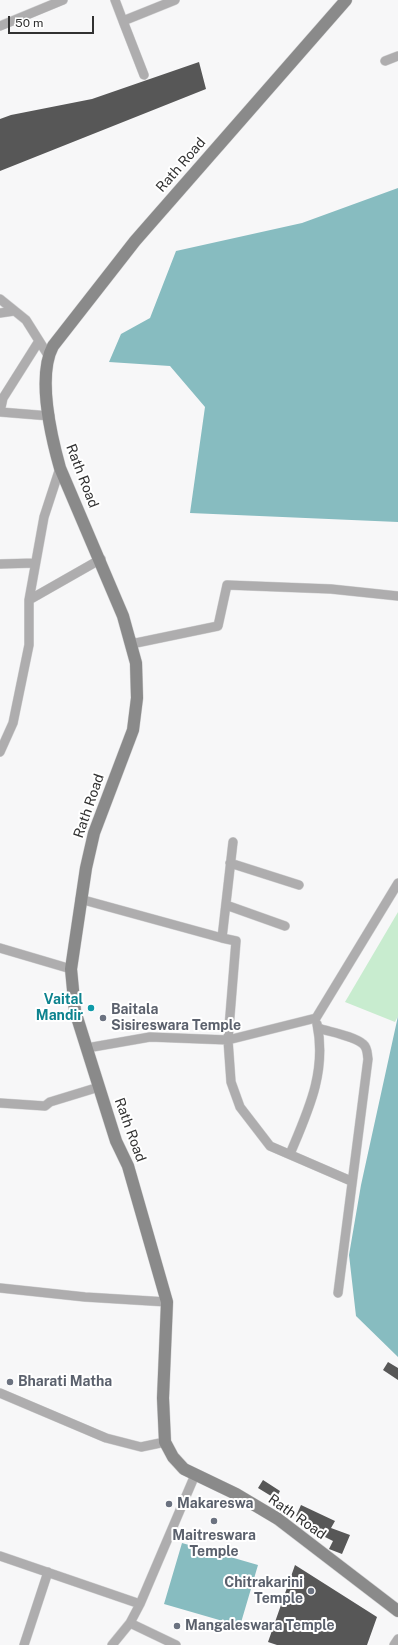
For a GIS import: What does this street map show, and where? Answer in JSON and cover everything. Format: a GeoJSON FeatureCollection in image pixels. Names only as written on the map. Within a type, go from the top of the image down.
{"type":"FeatureCollection","features":[{"type":"Feature","properties":{"kind":"street"},"geometry":{"type":"LineString","coordinates":[[0,26],[63,0]]}},
{"type":"Feature","properties":{"kind":"street"},"geometry":{"type":"LineString","coordinates":[[115,0],[144,75]]}},
{"type":"Feature","properties":{"kind":"street"},"geometry":{"type":"LineString","coordinates":[[123,21],[176,0]]}},
{"type":"Feature","properties":{"kind":"street","name":"Rath Road"},"geometry":{"type":"LineString","coordinates":[[346,0],[135,241],[52,346],[48,355],[46,368],[54,447],[60,468],[123,616],[136,663],[137,698],[133,730],[94,834],[80,899],[71,969],[75,1011],[116,1142],[128,1166],[167,1302],[164,1398],[165,1442],[173,1457],[184,1469],[195,1476],[236,1494],[278,1520],[398,1611]]}},
{"type":"Feature","properties":{"kind":"street"},"geometry":{"type":"LineString","coordinates":[[385,61],[398,56]]}},
{"type":"Feature","properties":{"kind":"street"},"geometry":{"type":"LineString","coordinates":[[0,299],[26,320],[48,355]]}},
{"type":"Feature","properties":{"kind":"street"},"geometry":{"type":"LineString","coordinates":[[0,313],[14,311]]}},
{"type":"Feature","properties":{"kind":"street"},"geometry":{"type":"LineString","coordinates":[[39,341],[3,398],[0,412],[50,416]]}},
{"type":"Feature","properties":{"kind":"street"},"geometry":{"type":"LineString","coordinates":[[0,752],[13,723],[29,645],[28,600],[44,517],[60,468]]}},
{"type":"Feature","properties":{"kind":"street"},"geometry":{"type":"LineString","coordinates":[[28,600],[100,559]]}},
{"type":"Feature","properties":{"kind":"street"},"geometry":{"type":"LineString","coordinates":[[0,564],[35,564]]}},
{"type":"Feature","properties":{"kind":"street"},"geometry":{"type":"LineString","coordinates":[[131,641],[136,643],[218,626],[227,585],[331,590],[398,596]]}},
{"type":"Feature","properties":{"kind":"street"},"geometry":{"type":"LineString","coordinates":[[222,938],[233,842]]}},
{"type":"Feature","properties":{"kind":"street"},"geometry":{"type":"LineString","coordinates":[[230,863],[299,885]]}},
{"type":"Feature","properties":{"kind":"street"},"geometry":{"type":"LineString","coordinates":[[290,1154],[306,1118],[318,1083],[320,1061],[316,1018],[398,883]]}},
{"type":"Feature","properties":{"kind":"street"},"geometry":{"type":"LineString","coordinates":[[80,899],[222,938],[236,940],[228,1040],[231,1082],[240,1107],[270,1146],[351,1181]]}},
{"type":"Feature","properties":{"kind":"street"},"geometry":{"type":"LineString","coordinates":[[226,905],[285,926]]}},
{"type":"Feature","properties":{"kind":"street"},"geometry":{"type":"LineString","coordinates":[[0,948],[71,969]]}},
{"type":"Feature","properties":{"kind":"street"},"geometry":{"type":"LineString","coordinates":[[87,1048],[150,1038],[228,1040],[316,1018]]}},
{"type":"Feature","properties":{"kind":"street"},"geometry":{"type":"LineString","coordinates":[[318,1028],[364,1044],[367,1050],[368,1059],[351,1181],[338,1294]]}},
{"type":"Feature","properties":{"kind":"street"},"geometry":{"type":"LineString","coordinates":[[0,1104],[46,1106],[50,1102],[99,1087]]}},
{"type":"Feature","properties":{"kind":"street"},"geometry":{"type":"LineString","coordinates":[[0,1288],[85,1297],[167,1302]]}},
{"type":"Feature","properties":{"kind":"street"},"geometry":{"type":"LineString","coordinates":[[0,1393],[106,1438],[141,1447],[165,1442]]}},
{"type":"Feature","properties":{"kind":"street"},"geometry":{"type":"LineString","coordinates":[[112,1645],[130,1623],[140,1604],[195,1476]]}},
{"type":"Feature","properties":{"kind":"street"},"geometry":{"type":"LineString","coordinates":[[0,1556],[140,1604]]}},
{"type":"Feature","properties":{"kind":"street"},"geometry":{"type":"LineString","coordinates":[[24,1645],[48,1572]]}},
{"type":"Feature","properties":{"kind":"street"},"geometry":{"type":"LineString","coordinates":[[130,1623],[176,1645]]}},
{"type":"Feature","properties":{"kind":"street"},"geometry":{"type":"LineString","coordinates":[[394,1645],[398,1639]]}},
{"type":"Feature","properties":{"kind":"green space"},"geometry":{"type":"Polygon","coordinates":[[[398,912],[398,1016],[395,1022],[345,1002],[398,912]]]}},
{"type":"Feature","properties":{"kind":"water"},"geometry":{"type":"Polygon","coordinates":[[[398,188],[398,522],[190,513],[205,407],[170,366],[109,362],[121,334],[150,318],[176,251],[302,223],[398,188]]]}},
{"type":"Feature","properties":{"kind":"water"},"geometry":{"type":"Polygon","coordinates":[[[398,1016],[398,1357],[356,1316],[349,1255],[361,1185],[398,1016]]]}},
{"type":"Feature","properties":{"kind":"water"},"geometry":{"type":"Polygon","coordinates":[[[182,1543],[258,1565],[240,1626],[164,1604],[182,1543]]]}},
{"type":"Feature","properties":{"kind":"building"},"geometry":{"type":"Polygon","coordinates":[[[199,62],[206,89],[0,171],[0,119],[11,115],[92,99],[199,62]]]}},
{"type":"Feature","properties":{"kind":"building"},"geometry":{"type":"Polygon","coordinates":[[[388,1362],[398,1368],[398,1380],[383,1370],[388,1362]]]}},
{"type":"Feature","properties":{"kind":"building"},"geometry":{"type":"Polygon","coordinates":[[[263,1480],[280,1491],[276,1499],[258,1488],[263,1480]]]}},
{"type":"Feature","properties":{"kind":"building"},"geometry":{"type":"Polygon","coordinates":[[[301,1505],[335,1521],[331,1528],[350,1535],[342,1554],[329,1549],[333,1541],[315,1532],[317,1527],[296,1516],[301,1505]]]}},
{"type":"Feature","properties":{"kind":"building","name":"Chitrakarini Temple"},"geometry":{"type":"Polygon","coordinates":[[[295,1565],[377,1617],[367,1645],[277,1645],[268,1642],[295,1565]]]}},
{"type":"Feature","properties":{"kind":"place","name":"Vaital Mandir"},"geometry":{"type":"Point","coordinates":[91,1008]}},
{"type":"Feature","properties":{"kind":"place","name":"Baitala Sisireswara Temple"},"geometry":{"type":"Point","coordinates":[103,1018]}},
{"type":"Feature","properties":{"kind":"place","name":"Bharati Matha"},"geometry":{"type":"Point","coordinates":[10,1382]}},
{"type":"Feature","properties":{"kind":"place","name":"Makareswa"},"geometry":{"type":"Point","coordinates":[169,1504]}},
{"type":"Feature","properties":{"kind":"place","name":"Maitreswara Temple"},"geometry":{"type":"Point","coordinates":[214,1521]}},
{"type":"Feature","properties":{"kind":"place","name":"Chitrakarini Temple"},"geometry":{"type":"Point","coordinates":[311,1591]}},
{"type":"Feature","properties":{"kind":"place","name":"Mangaleswara Temple"},"geometry":{"type":"Point","coordinates":[177,1626]}}]}
